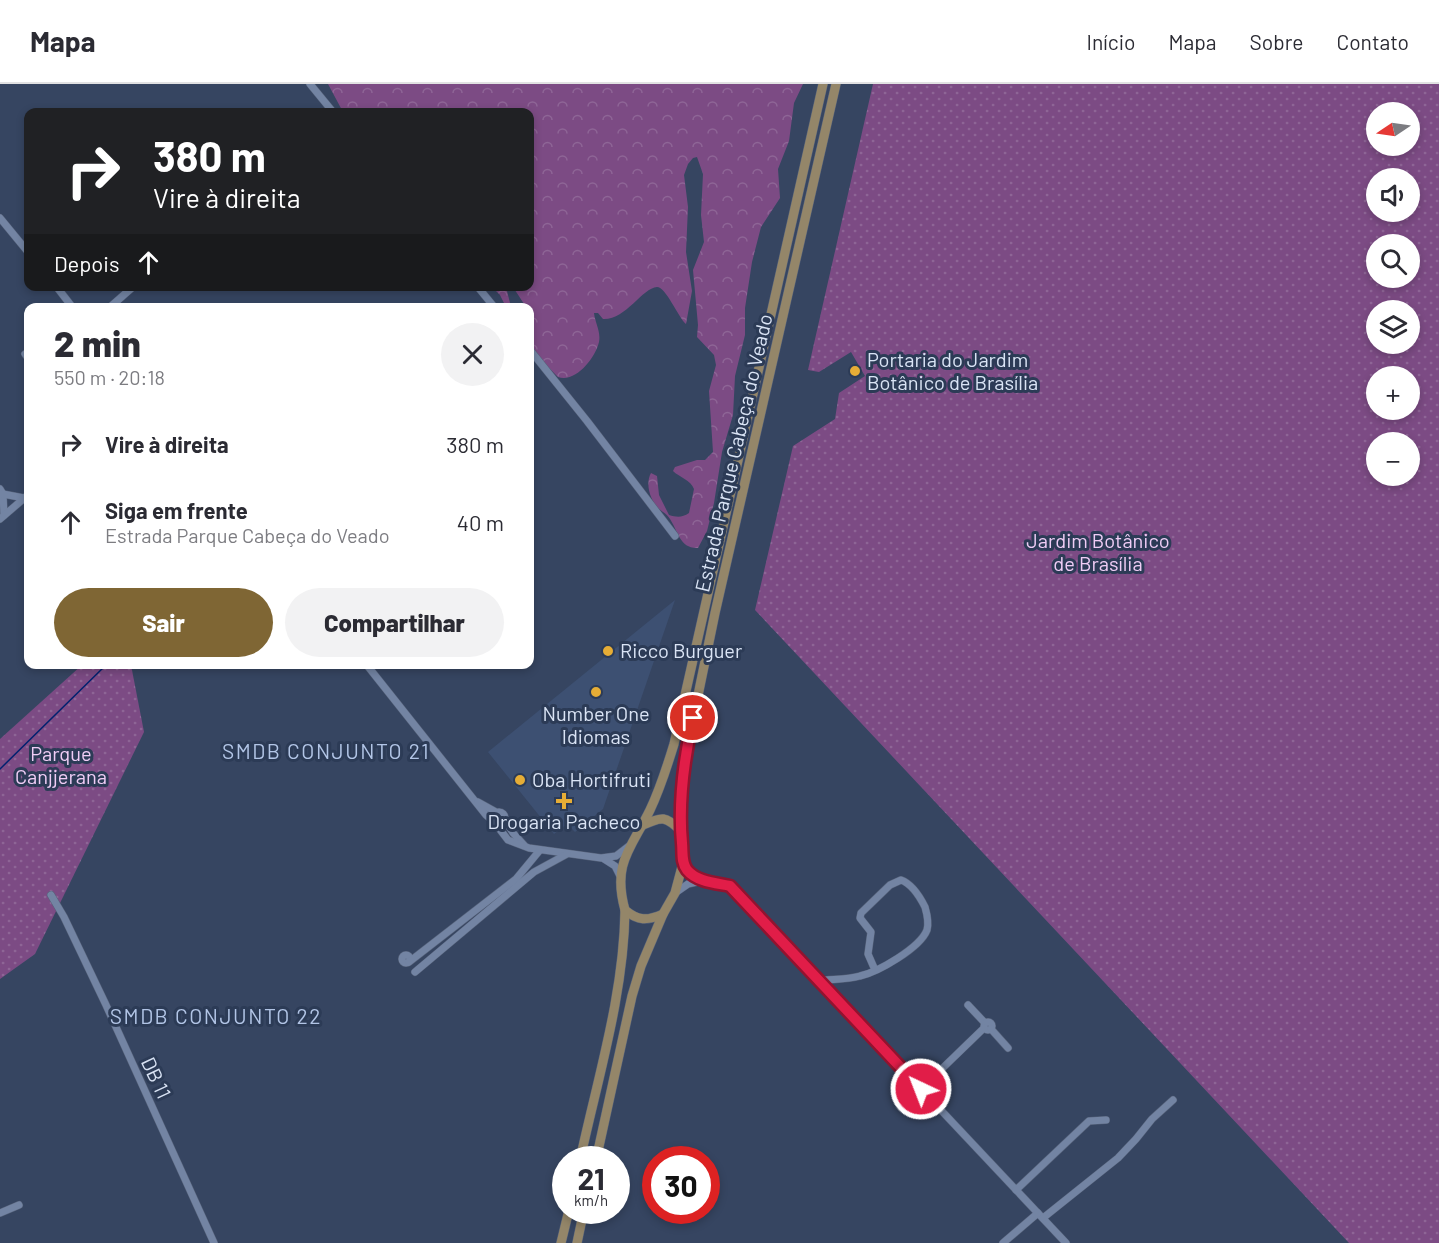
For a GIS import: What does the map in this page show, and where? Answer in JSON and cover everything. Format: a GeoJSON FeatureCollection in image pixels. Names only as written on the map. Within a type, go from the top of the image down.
{"type":"FeatureCollection","features":[{"type":"Feature","properties":{"kind":"main road","name":"Estrada Parque Cabeça do Veado"},"geometry":{"type":"LineString","coordinates":[[643,825],[660,789],[674,744],[823,84]]}},
{"type":"Feature","properties":{"kind":"main road","name":"Estrada Parque Cabeça do Veado"},"geometry":{"type":"LineString","coordinates":[[681,831],[682,785],[688,739],[836,84]]}},
{"type":"Feature","properties":{"kind":"main road"},"geometry":{"type":"LineString","coordinates":[[583,1146],[619,983],[625,938],[625,910],[620,878],[623,859],[643,825],[652,820],[664,818],[681,831],[683,863],[675,893],[663,914],[641,966],[632,996],[599,1146]]}},
{"type":"Feature","properties":{"kind":"main road"},"geometry":{"type":"LineString","coordinates":[[625,910],[639,920],[647,920],[663,914]]}},
{"type":"Feature","properties":{"kind":"main road"},"geometry":{"type":"LineString","coordinates":[[561,1243],[566,1224]]}},
{"type":"Feature","properties":{"kind":"main road"},"geometry":{"type":"LineString","coordinates":[[577,1243],[581,1224]]}},
{"type":"Feature","properties":{"kind":"street"},"geometry":{"type":"LineString","coordinates":[[310,84],[330,108]]}},
{"type":"Feature","properties":{"kind":"street"},"geometry":{"type":"LineString","coordinates":[[0,218],[24,247]]}},
{"type":"Feature","properties":{"kind":"street"},"geometry":{"type":"LineString","coordinates":[[60,291],[69,303]]}},
{"type":"Feature","properties":{"kind":"street"},"geometry":{"type":"LineString","coordinates":[[115,303],[128,291]]}},
{"type":"Feature","properties":{"kind":"street"},"geometry":{"type":"LineString","coordinates":[[481,291],[491,303]]}},
{"type":"Feature","properties":{"kind":"street"},"geometry":{"type":"LineString","coordinates":[[534,355],[675,536]]}},
{"type":"Feature","properties":{"kind":"street"},"geometry":{"type":"LineString","coordinates":[[2,517],[2,491],[24,496]]}},
{"type":"Feature","properties":{"kind":"street"},"geometry":{"type":"LineString","coordinates":[[2,517],[24,498]]}},
{"type":"Feature","properties":{"kind":"street"},"geometry":{"type":"LineString","coordinates":[[370,669],[508,840],[529,848],[601,858],[616,856],[629,846]]}},
{"type":"Feature","properties":{"kind":"street"},"geometry":{"type":"LineString","coordinates":[[476,801],[502,813],[517,839],[529,848]]}},
{"type":"Feature","properties":{"kind":"street"},"geometry":{"type":"LineString","coordinates":[[494,822],[493,817],[496,812]]}},
{"type":"Feature","properties":{"kind":"street"},"geometry":{"type":"LineString","coordinates":[[494,822],[501,824],[505,820]]}},
{"type":"Feature","properties":{"kind":"street"},"geometry":{"type":"LineString","coordinates":[[407,959],[418,956],[516,879],[540,850]]}},
{"type":"Feature","properties":{"kind":"street"},"geometry":{"type":"LineString","coordinates":[[415,972],[534,872],[567,854]]}},
{"type":"Feature","properties":{"kind":"street"},"geometry":{"type":"LineString","coordinates":[[601,858],[613,863],[620,878]]}},
{"type":"Feature","properties":{"kind":"street"},"geometry":{"type":"LineString","coordinates":[[683,863],[691,874],[704,881],[730,886],[1066,1243]]}},
{"type":"Feature","properties":{"kind":"street"},"geometry":{"type":"LineString","coordinates":[[818,981],[857,977],[874,970],[913,947],[927,929],[926,911],[909,884],[901,880],[890,885],[861,913],[860,918],[871,933],[868,954],[874,970]]}},
{"type":"Feature","properties":{"kind":"street"},"geometry":{"type":"LineString","coordinates":[[675,893],[688,884],[704,881]]}},
{"type":"Feature","properties":{"kind":"street","name":"DB 11"},"geometry":{"type":"LineString","coordinates":[[51,895],[106,1005],[214,1243]]}},
{"type":"Feature","properties":{"kind":"street"},"geometry":{"type":"LineString","coordinates":[[968,1005],[1008,1048]]}},
{"type":"Feature","properties":{"kind":"street"},"geometry":{"type":"LineString","coordinates":[[921,1089],[987,1027]]}},
{"type":"Feature","properties":{"kind":"street"},"geometry":{"type":"LineString","coordinates":[[1003,1243],[1118,1158],[1137,1139],[1152,1119],[1173,1100]]}},
{"type":"Feature","properties":{"kind":"street"},"geometry":{"type":"LineString","coordinates":[[1016,1190],[1089,1121],[1106,1119]]}},
{"type":"Feature","properties":{"kind":"street"},"geometry":{"type":"LineString","coordinates":[[0,1213],[19,1205]]}},
{"type":"Feature","properties":{"kind":"shaded area"},"geometry":{"type":"Polygon","coordinates":[[[675,600],[603,809],[575,832],[567,824],[554,834],[488,752],[675,600]]]}},
{"type":"Feature","properties":{"kind":"green space"},"geometry":{"type":"Polygon","coordinates":[[[328,84],[803,84],[794,103],[789,141],[778,169],[780,198],[761,227],[752,262],[745,308],[745,335],[735,376],[733,415],[722,452],[707,531],[698,548],[687,546],[683,542],[669,517],[653,501],[648,482],[651,473],[657,476],[659,495],[669,515],[679,517],[686,515],[689,513],[694,489],[688,481],[673,471],[675,467],[697,460],[705,460],[713,452],[709,391],[716,365],[714,355],[697,337],[693,270],[704,242],[701,215],[703,174],[697,157],[688,164],[684,175],[688,207],[686,252],[692,291],[686,324],[661,288],[657,287],[645,293],[619,315],[603,319],[598,313],[594,313],[599,331],[597,348],[584,368],[565,378],[558,377],[534,353],[534,303],[523,303],[516,291],[534,291],[534,108],[341,108],[328,84]]]}},
{"type":"Feature","properties":{"kind":"green space","name":"Jardim Botânico de Brasília"},"geometry":{"type":"Polygon","coordinates":[[[873,84],[1439,84],[1439,1243],[1349,1243],[755,610],[793,446],[835,419],[839,393],[865,376],[851,352],[819,372],[808,370],[873,84]]]}},
{"type":"Feature","properties":{"kind":"green space"},"geometry":{"type":"Polygon","coordinates":[[[496,291],[507,291],[510,303],[504,303],[496,291]]]}},
{"type":"Feature","properties":{"kind":"green space","name":"Parque Canjjerana"},"geometry":{"type":"Polygon","coordinates":[[[78,669],[132,669],[144,732],[35,954],[0,979],[0,739],[78,669]]]}},
{"type":"Feature","properties":{"kind":"waterway"},"geometry":{"type":"LineString","coordinates":[[0,769],[102,669]]}},
{"type":"Feature","properties":{"kind":"place","name":"Portaria do Jardim Botânico de Brasília"},"geometry":{"type":"Point","coordinates":[855,371]}},
{"type":"Feature","properties":{"kind":"place","name":"Ricco Burguer"},"geometry":{"type":"Point","coordinates":[608,651]}},
{"type":"Feature","properties":{"kind":"place","name":"Number One Idiomas"},"geometry":{"type":"Point","coordinates":[596,692]}},
{"type":"Feature","properties":{"kind":"place","name":"Oba Hortifruti"},"geometry":{"type":"Point","coordinates":[520,780]}},
{"type":"Feature","properties":{"kind":"place","name":"Drogaria Pacheco"},"geometry":{"type":"Point","coordinates":[564,801]}},
{"type":"Feature","properties":{"kind":"district","name":"SMDB CONJUNTO 21"},"geometry":{"type":"Point","coordinates":[326,752]}},
{"type":"Feature","properties":{"kind":"district","name":"SMDB CONJUNTO 22"},"geometry":{"type":"Point","coordinates":[216,1017]}},
{"type":"Feature","properties":{"kind":"route"},"geometry":{"type":"LineString","coordinates":[[693,718],[682,785],[683,863],[689,873],[704,881],[730,886],[921,1089]]}}]}
